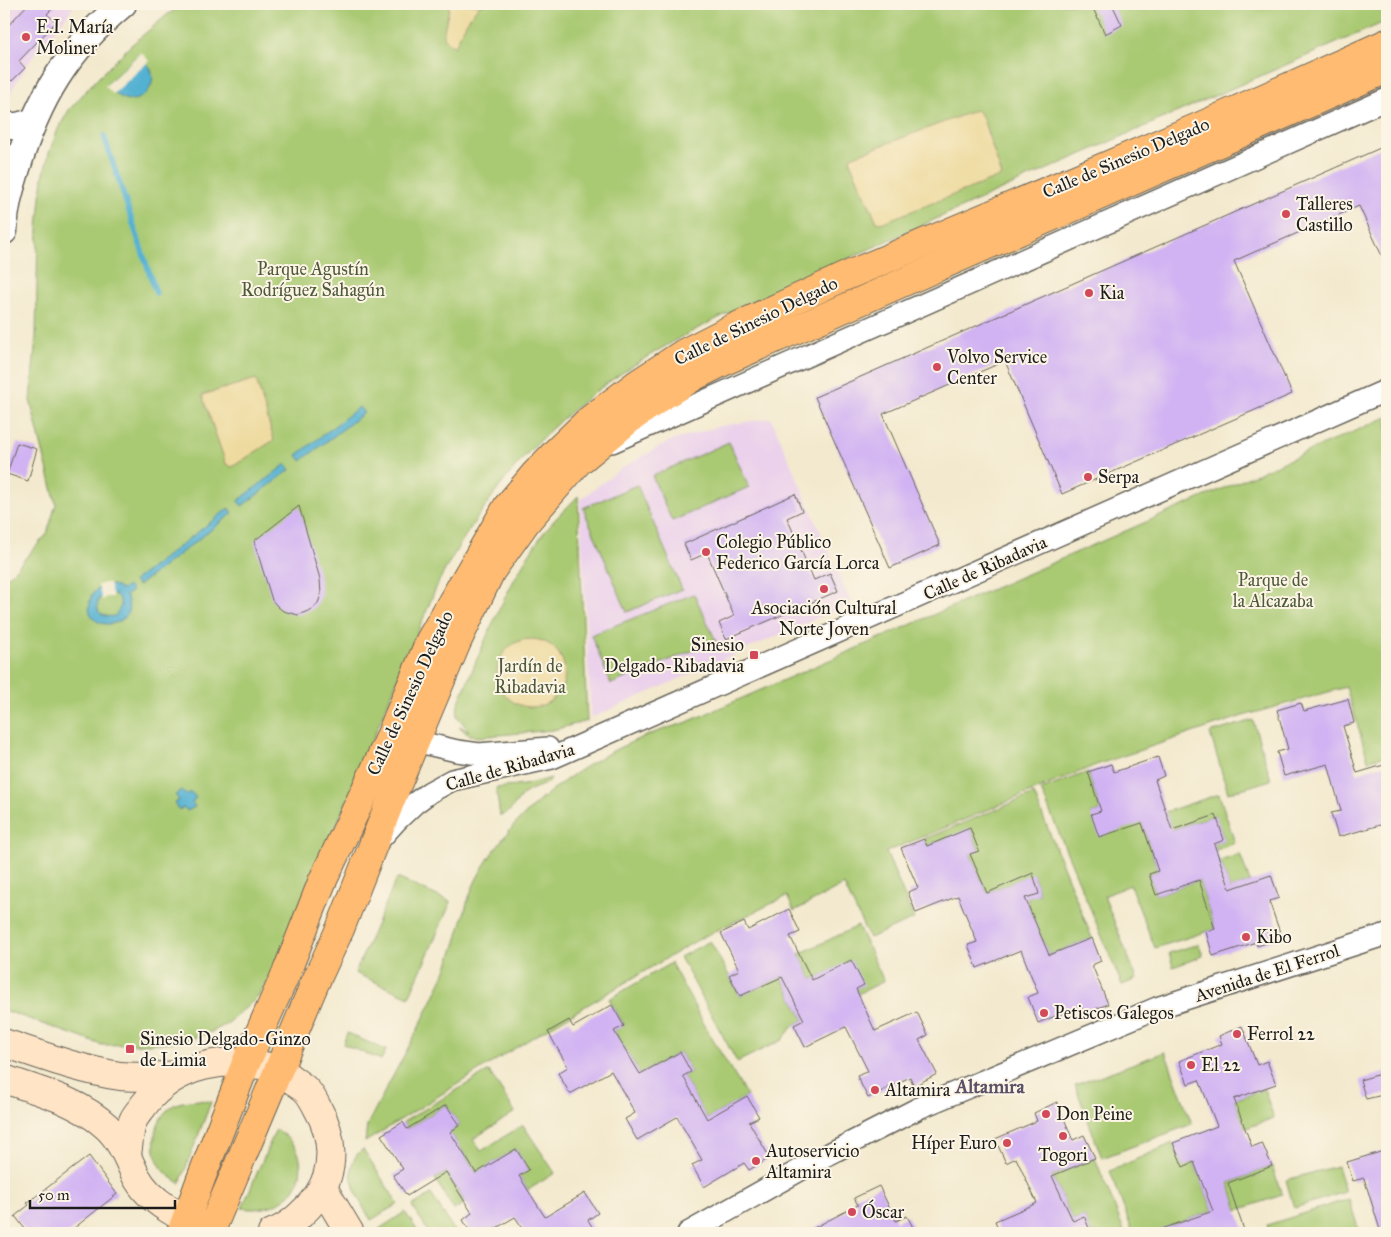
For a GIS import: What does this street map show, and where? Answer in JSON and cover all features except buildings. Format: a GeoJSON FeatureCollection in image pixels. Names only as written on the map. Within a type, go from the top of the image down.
{"type":"FeatureCollection","features":[{"type":"Feature","properties":{"kind":"main road","name":"Calle de Sinesio Delgado"},"geometry":{"type":"LineString","coordinates":[[184,1226],[246,1063],[287,971],[322,882],[386,746],[430,640],[507,507],[534,475],[588,421],[637,384],[684,353],[846,276],[1203,125],[1387,44]]}},
{"type":"Feature","properties":{"kind":"main road","name":"Calle de Sinesio Delgado"},"geometry":{"type":"LineString","coordinates":[[4,1079],[46,1093],[74,1105],[93,1116],[108,1128],[127,1154],[137,1178],[150,1194],[184,1226],[215,1232],[279,1070],[314,985],[340,929],[415,741],[457,642],[491,571],[526,522],[578,462],[630,419],[664,395],[695,376],[727,360],[1387,69]]}},
{"type":"Feature","properties":{"kind":"main road"},"geometry":{"type":"LineString","coordinates":[[4,1043],[53,1059],[121,1076],[150,1077],[178,1075],[199,1067],[222,1062],[246,1063],[279,1070],[306,1090],[324,1119],[330,1137],[330,1155],[329,1172],[323,1188],[305,1212],[274,1233]]}},
{"type":"Feature","properties":{"kind":"main road"},"geometry":{"type":"LineString","coordinates":[[127,1154],[133,1121],[151,1096],[178,1075]]}},
{"type":"Feature","properties":{"kind":"main road"},"geometry":{"type":"LineString","coordinates":[[323,1188],[350,1233]]}},
{"type":"Feature","properties":{"kind":"street"},"geometry":{"type":"LineString","coordinates":[[4,215],[32,122],[52,83],[79,46],[123,4]]}},
{"type":"Feature","properties":{"kind":"street","name":"Calle de Sinesio Delgado"},"geometry":{"type":"LineString","coordinates":[[591,451],[1387,99]]}},
{"type":"Feature","properties":{"kind":"street"},"geometry":{"type":"LineString","coordinates":[[4,126],[17,126],[32,122]]}},
{"type":"Feature","properties":{"kind":"street","name":"Calle de Ribadavia"},"geometry":{"type":"LineString","coordinates":[[371,850],[397,820],[415,803],[452,780],[552,758],[1387,390]]}},
{"type":"Feature","properties":{"kind":"street","name":"Calle de Ribadavia"},"geometry":{"type":"LineString","coordinates":[[386,746],[415,741],[479,754],[583,745]]}},
{"type":"Feature","properties":{"kind":"street","name":"Avenida de El Ferrol"},"geometry":{"type":"LineString","coordinates":[[688,1233],[921,1106],[1157,1008],[1387,934]]}},
{"type":"Feature","properties":{"kind":"shaded area","name":"E.I. María Moliner"},"geometry":{"type":"Polygon","coordinates":[[[4,4],[76,4],[32,58],[15,84],[5,106],[4,106],[4,4]]]}},
{"type":"Feature","properties":{"kind":"shaded area","name":"Colegio Público Federico García Lorca"},"geometry":{"type":"Polygon","coordinates":[[[771,418],[851,603],[591,718],[580,500],[622,468],[668,442],[720,426],[771,418]]]}},
{"type":"Feature","properties":{"kind":"green space","name":"Parque Agustín Rodríguez Sahagún"},"geometry":{"type":"Polygon","coordinates":[[[186,4],[1387,4],[1387,21],[1172,114],[735,310],[645,358],[588,397],[561,420],[525,456],[478,516],[451,559],[439,581],[276,969],[258,997],[227,1024],[207,1034],[183,1041],[102,1045],[4,1010],[4,579],[11,574],[47,534],[56,504],[30,400],[36,338],[38,227],[43,177],[49,153],[58,129],[69,110],[93,83],[130,46],[168,14],[186,4]]]}},
{"type":"Feature","properties":{"kind":"green space","name":"Parque de la Alcazaba"},"geometry":{"type":"Polygon","coordinates":[[[1387,417],[1387,756],[1368,760],[1346,687],[1243,716],[1096,765],[886,852],[914,919],[869,938],[844,885],[794,911],[787,896],[701,938],[533,1037],[365,1142],[367,1125],[444,974],[476,880],[493,852],[513,826],[537,802],[564,781],[593,762],[624,746],[654,733],[685,723],[1387,417]]]}},
{"type":"Feature","properties":{"kind":"green space"},"geometry":{"type":"Polygon","coordinates":[[[729,442],[749,487],[672,521],[652,476],[729,442]]]}},
{"type":"Feature","properties":{"kind":"green space"},"geometry":{"type":"Polygon","coordinates":[[[637,485],[682,589],[627,612],[583,508],[637,485]]]}},
{"type":"Feature","properties":{"kind":"green space","name":"Jardín de Ribadavia"},"geometry":{"type":"Polygon","coordinates":[[[578,496],[587,721],[553,730],[478,737],[467,734],[459,726],[469,731],[457,716],[458,704],[496,617],[517,575],[542,535],[578,496]]]}},
{"type":"Feature","properties":{"kind":"green space"},"geometry":{"type":"Polygon","coordinates":[[[694,594],[716,641],[611,684],[591,635],[694,594]]]}},
{"type":"Feature","properties":{"kind":"green space"},"geometry":{"type":"Polygon","coordinates":[[[1253,720],[1271,780],[1228,793],[1210,733],[1253,720]]]}},
{"type":"Feature","properties":{"kind":"green space"},"geometry":{"type":"Polygon","coordinates":[[[1088,772],[1101,811],[1091,814],[1142,823],[1158,871],[1149,874],[1156,895],[1199,880],[1215,929],[1155,948],[1130,885],[1104,896],[1137,979],[1122,985],[1041,790],[1088,772]]]}},
{"type":"Feature","properties":{"kind":"green space"},"geometry":{"type":"Polygon","coordinates":[[[551,778],[547,783],[524,794],[511,809],[500,816],[496,788],[524,785],[551,778]]]}},
{"type":"Feature","properties":{"kind":"green space"},"geometry":{"type":"Polygon","coordinates":[[[1034,794],[1092,938],[1049,955],[1030,911],[1027,897],[1039,894],[1033,874],[987,893],[970,854],[979,850],[970,829],[927,846],[924,839],[1034,794]]]}},
{"type":"Feature","properties":{"kind":"green space"},"geometry":{"type":"Polygon","coordinates":[[[1219,794],[1235,843],[1216,850],[1214,844],[1224,840],[1215,815],[1172,830],[1165,812],[1219,794]]]}},
{"type":"Feature","properties":{"kind":"green space"},"geometry":{"type":"Polygon","coordinates":[[[1240,854],[1250,882],[1230,889],[1220,861],[1240,854]]]}},
{"type":"Feature","properties":{"kind":"green space"},"geometry":{"type":"Polygon","coordinates":[[[397,878],[451,902],[409,997],[355,973],[397,878]]]}},
{"type":"Feature","properties":{"kind":"green space"},"geometry":{"type":"Polygon","coordinates":[[[858,926],[884,981],[858,994],[856,989],[863,985],[851,961],[812,980],[799,954],[858,926]]]}},
{"type":"Feature","properties":{"kind":"green space"},"geometry":{"type":"Polygon","coordinates":[[[710,941],[740,996],[781,977],[804,1020],[794,1025],[782,1040],[737,1062],[680,957],[710,941]]]}},
{"type":"Feature","properties":{"kind":"green space"},"geometry":{"type":"Polygon","coordinates":[[[1199,944],[1203,956],[1173,967],[1169,953],[1199,944]]]}},
{"type":"Feature","properties":{"kind":"green space"},"geometry":{"type":"Polygon","coordinates":[[[671,963],[710,1035],[747,1096],[707,1119],[683,1076],[691,1072],[680,1052],[640,1074],[614,1031],[624,1025],[609,999],[671,963]]]}},
{"type":"Feature","properties":{"kind":"green space"},"geometry":{"type":"Polygon","coordinates":[[[347,1033],[386,1050],[381,1060],[343,1044],[347,1033]]]}},
{"type":"Feature","properties":{"kind":"green space"},"geometry":{"type":"Polygon","coordinates":[[[1165,1052],[1192,1124],[1102,1158],[1075,1085],[1165,1052]]]}},
{"type":"Feature","properties":{"kind":"green space"},"geometry":{"type":"Polygon","coordinates":[[[489,1071],[515,1112],[473,1139],[481,1151],[523,1125],[555,1173],[528,1190],[519,1176],[528,1169],[516,1149],[477,1173],[450,1132],[460,1125],[446,1105],[407,1129],[403,1122],[489,1071]]]}},
{"type":"Feature","properties":{"kind":"green space"},"geometry":{"type":"Polygon","coordinates":[[[1264,1089],[1274,1118],[1244,1129],[1234,1100],[1264,1089]]]}},
{"type":"Feature","properties":{"kind":"green space"},"geometry":{"type":"Polygon","coordinates":[[[199,1100],[211,1102],[180,1183],[162,1168],[155,1152],[154,1142],[158,1124],[169,1109],[176,1104],[199,1100]]]}},
{"type":"Feature","properties":{"kind":"green space"},"geometry":{"type":"Polygon","coordinates":[[[276,1129],[290,1140],[298,1151],[301,1168],[299,1180],[294,1190],[277,1204],[254,1209],[242,1208],[276,1129]]]}},
{"type":"Feature","properties":{"kind":"green space"},"geometry":{"type":"Polygon","coordinates":[[[1173,1143],[1183,1166],[1194,1162],[1213,1211],[1170,1226],[1172,1233],[1133,1233],[1110,1171],[1173,1143]]]}},
{"type":"Feature","properties":{"kind":"green space"},"geometry":{"type":"Polygon","coordinates":[[[363,1149],[398,1204],[371,1220],[357,1194],[351,1174],[356,1156],[363,1149]]]}},
{"type":"Feature","properties":{"kind":"green space"},"geometry":{"type":"Polygon","coordinates":[[[1095,1158],[1125,1233],[1091,1233],[1084,1216],[1073,1221],[1052,1176],[1095,1158]]]}},
{"type":"Feature","properties":{"kind":"green space"},"geometry":{"type":"Polygon","coordinates":[[[1272,1166],[1282,1195],[1238,1210],[1229,1183],[1272,1166]]]}},
{"type":"Feature","properties":{"kind":"green space"},"geometry":{"type":"Polygon","coordinates":[[[1337,1166],[1345,1192],[1294,1208],[1286,1180],[1337,1166]]]}},
{"type":"Feature","properties":{"kind":"green space"},"geometry":{"type":"Polygon","coordinates":[[[446,1172],[465,1203],[454,1210],[435,1179],[446,1172]]]}},
{"type":"Feature","properties":{"kind":"green space"},"geometry":{"type":"Polygon","coordinates":[[[431,1194],[456,1233],[429,1233],[412,1206],[431,1194]]]}},
{"type":"Feature","properties":{"kind":"green space"},"geometry":{"type":"Polygon","coordinates":[[[1349,1199],[1358,1228],[1344,1233],[1270,1233],[1267,1225],[1349,1199]]]}},
{"type":"Feature","properties":{"kind":"green space"},"geometry":{"type":"Polygon","coordinates":[[[405,1212],[419,1233],[382,1233],[379,1229],[405,1212]]]}},
{"type":"Feature","properties":{"kind":"sand"},"geometry":{"type":"Polygon","coordinates":[[[449,4],[481,4],[466,24],[455,47],[444,36],[449,4]]]}},
{"type":"Feature","properties":{"kind":"sand"},"geometry":{"type":"Polygon","coordinates":[[[976,110],[982,116],[1002,176],[881,223],[877,222],[850,162],[851,157],[976,110]]]}},
{"type":"Feature","properties":{"kind":"sand"},"geometry":{"type":"Polygon","coordinates":[[[256,379],[274,440],[232,467],[226,464],[202,395],[256,379]]]}},
{"type":"Feature","properties":{"kind":"sand"},"geometry":{"type":"Polygon","coordinates":[[[531,639],[544,642],[555,649],[562,660],[565,673],[562,686],[555,697],[544,704],[531,707],[518,704],[507,697],[500,686],[497,673],[500,660],[507,649],[518,642],[531,639]]]}},
{"type":"Feature","properties":{"kind":"water"},"geometry":{"type":"Polygon","coordinates":[[[139,54],[150,68],[152,83],[146,94],[135,100],[128,100],[116,94],[107,84],[139,54]]]}},
{"type":"Feature","properties":{"kind":"water"},"geometry":{"type":"Polygon","coordinates":[[[359,407],[364,413],[301,461],[297,455],[359,407]]]}},
{"type":"Feature","properties":{"kind":"water"},"geometry":{"type":"Polygon","coordinates":[[[286,464],[290,470],[242,506],[238,501],[286,464]]]}},
{"type":"Feature","properties":{"kind":"water"},"geometry":{"type":"Polygon","coordinates":[[[229,508],[233,513],[138,586],[134,581],[229,508]]]}},
{"type":"Feature","properties":{"kind":"water"},"geometry":{"type":"Polygon","coordinates":[[[106,585],[113,585],[122,590],[128,586],[132,591],[126,595],[129,607],[126,615],[120,621],[111,624],[102,623],[94,619],[90,612],[92,595],[95,591],[106,585]],[[109,593],[99,599],[98,608],[103,615],[115,616],[121,606],[120,601],[114,594],[109,593]]]}},
{"type":"Feature","properties":{"kind":"water"},"geometry":{"type":"Polygon","coordinates":[[[182,790],[186,795],[191,792],[196,798],[192,802],[195,807],[187,811],[184,807],[179,810],[174,804],[179,800],[175,795],[182,790]]]}},
{"type":"Feature","properties":{"kind":"pier"},"geometry":{"type":"Polygon","coordinates":[[[141,52],[149,61],[113,94],[105,86],[141,52]]]}},
{"type":"Feature","properties":{"kind":"pier"},"geometry":{"type":"Polygon","coordinates":[[[109,583],[113,597],[106,597],[102,600],[98,585],[109,583]]]}},
{"type":"Feature","properties":{"kind":"waterway"},"geometry":{"type":"LineString","coordinates":[[104,136],[156,293]]}},
{"type":"Feature","properties":{"kind":"place","name":"E.I. María Moliner"},"geometry":{"type":"Point","coordinates":[26,37]}},
{"type":"Feature","properties":{"kind":"place","name":"Talleres Castillo"},"geometry":{"type":"Point","coordinates":[1286,214]}},
{"type":"Feature","properties":{"kind":"place","name":"Kia"},"geometry":{"type":"Point","coordinates":[1089,293]}},
{"type":"Feature","properties":{"kind":"place","name":"Volvo Service Center"},"geometry":{"type":"Point","coordinates":[937,367]}},
{"type":"Feature","properties":{"kind":"place","name":"Serpa"},"geometry":{"type":"Point","coordinates":[1088,477]}},
{"type":"Feature","properties":{"kind":"place","name":"Colegio Público Federico García Lorca"},"geometry":{"type":"Point","coordinates":[706,552]}},
{"type":"Feature","properties":{"kind":"place","name":"Asociación Cultural Norte Joven"},"geometry":{"type":"Point","coordinates":[824,589]}},
{"type":"Feature","properties":{"kind":"place","name":"Sinesio Delgado-Ribadavia"},"geometry":{"type":"Point","coordinates":[754,655]}},
{"type":"Feature","properties":{"kind":"place","name":"Kibo"},"geometry":{"type":"Point","coordinates":[1246,937]}},
{"type":"Feature","properties":{"kind":"place","name":"Petiscos Galegos"},"geometry":{"type":"Point","coordinates":[1044,1013]}},
{"type":"Feature","properties":{"kind":"place","name":"Ferrol 22"},"geometry":{"type":"Point","coordinates":[1237,1034]}},
{"type":"Feature","properties":{"kind":"place","name":"Sinesio Delgado-Ginzo de Limia"},"geometry":{"type":"Point","coordinates":[130,1049]}},
{"type":"Feature","properties":{"kind":"place","name":"El 22"},"geometry":{"type":"Point","coordinates":[1191,1065]}},
{"type":"Feature","properties":{"kind":"place","name":"Altamira"},"geometry":{"type":"Point","coordinates":[875,1090]}},
{"type":"Feature","properties":{"kind":"place","name":"Don Peine"},"geometry":{"type":"Point","coordinates":[1046,1114]}},
{"type":"Feature","properties":{"kind":"place","name":"Togori"},"geometry":{"type":"Point","coordinates":[1063,1136]}},
{"type":"Feature","properties":{"kind":"place","name":"Híper Euro"},"geometry":{"type":"Point","coordinates":[1007,1143]}},
{"type":"Feature","properties":{"kind":"place","name":"Autoservicio Altamira"},"geometry":{"type":"Point","coordinates":[756,1161]}},
{"type":"Feature","properties":{"kind":"place","name":"Óscar"},"geometry":{"type":"Point","coordinates":[852,1212]}},
{"type":"Feature","properties":{"kind":"district","name":"Altamira"},"geometry":{"type":"Point","coordinates":[990,1086]}}]}
